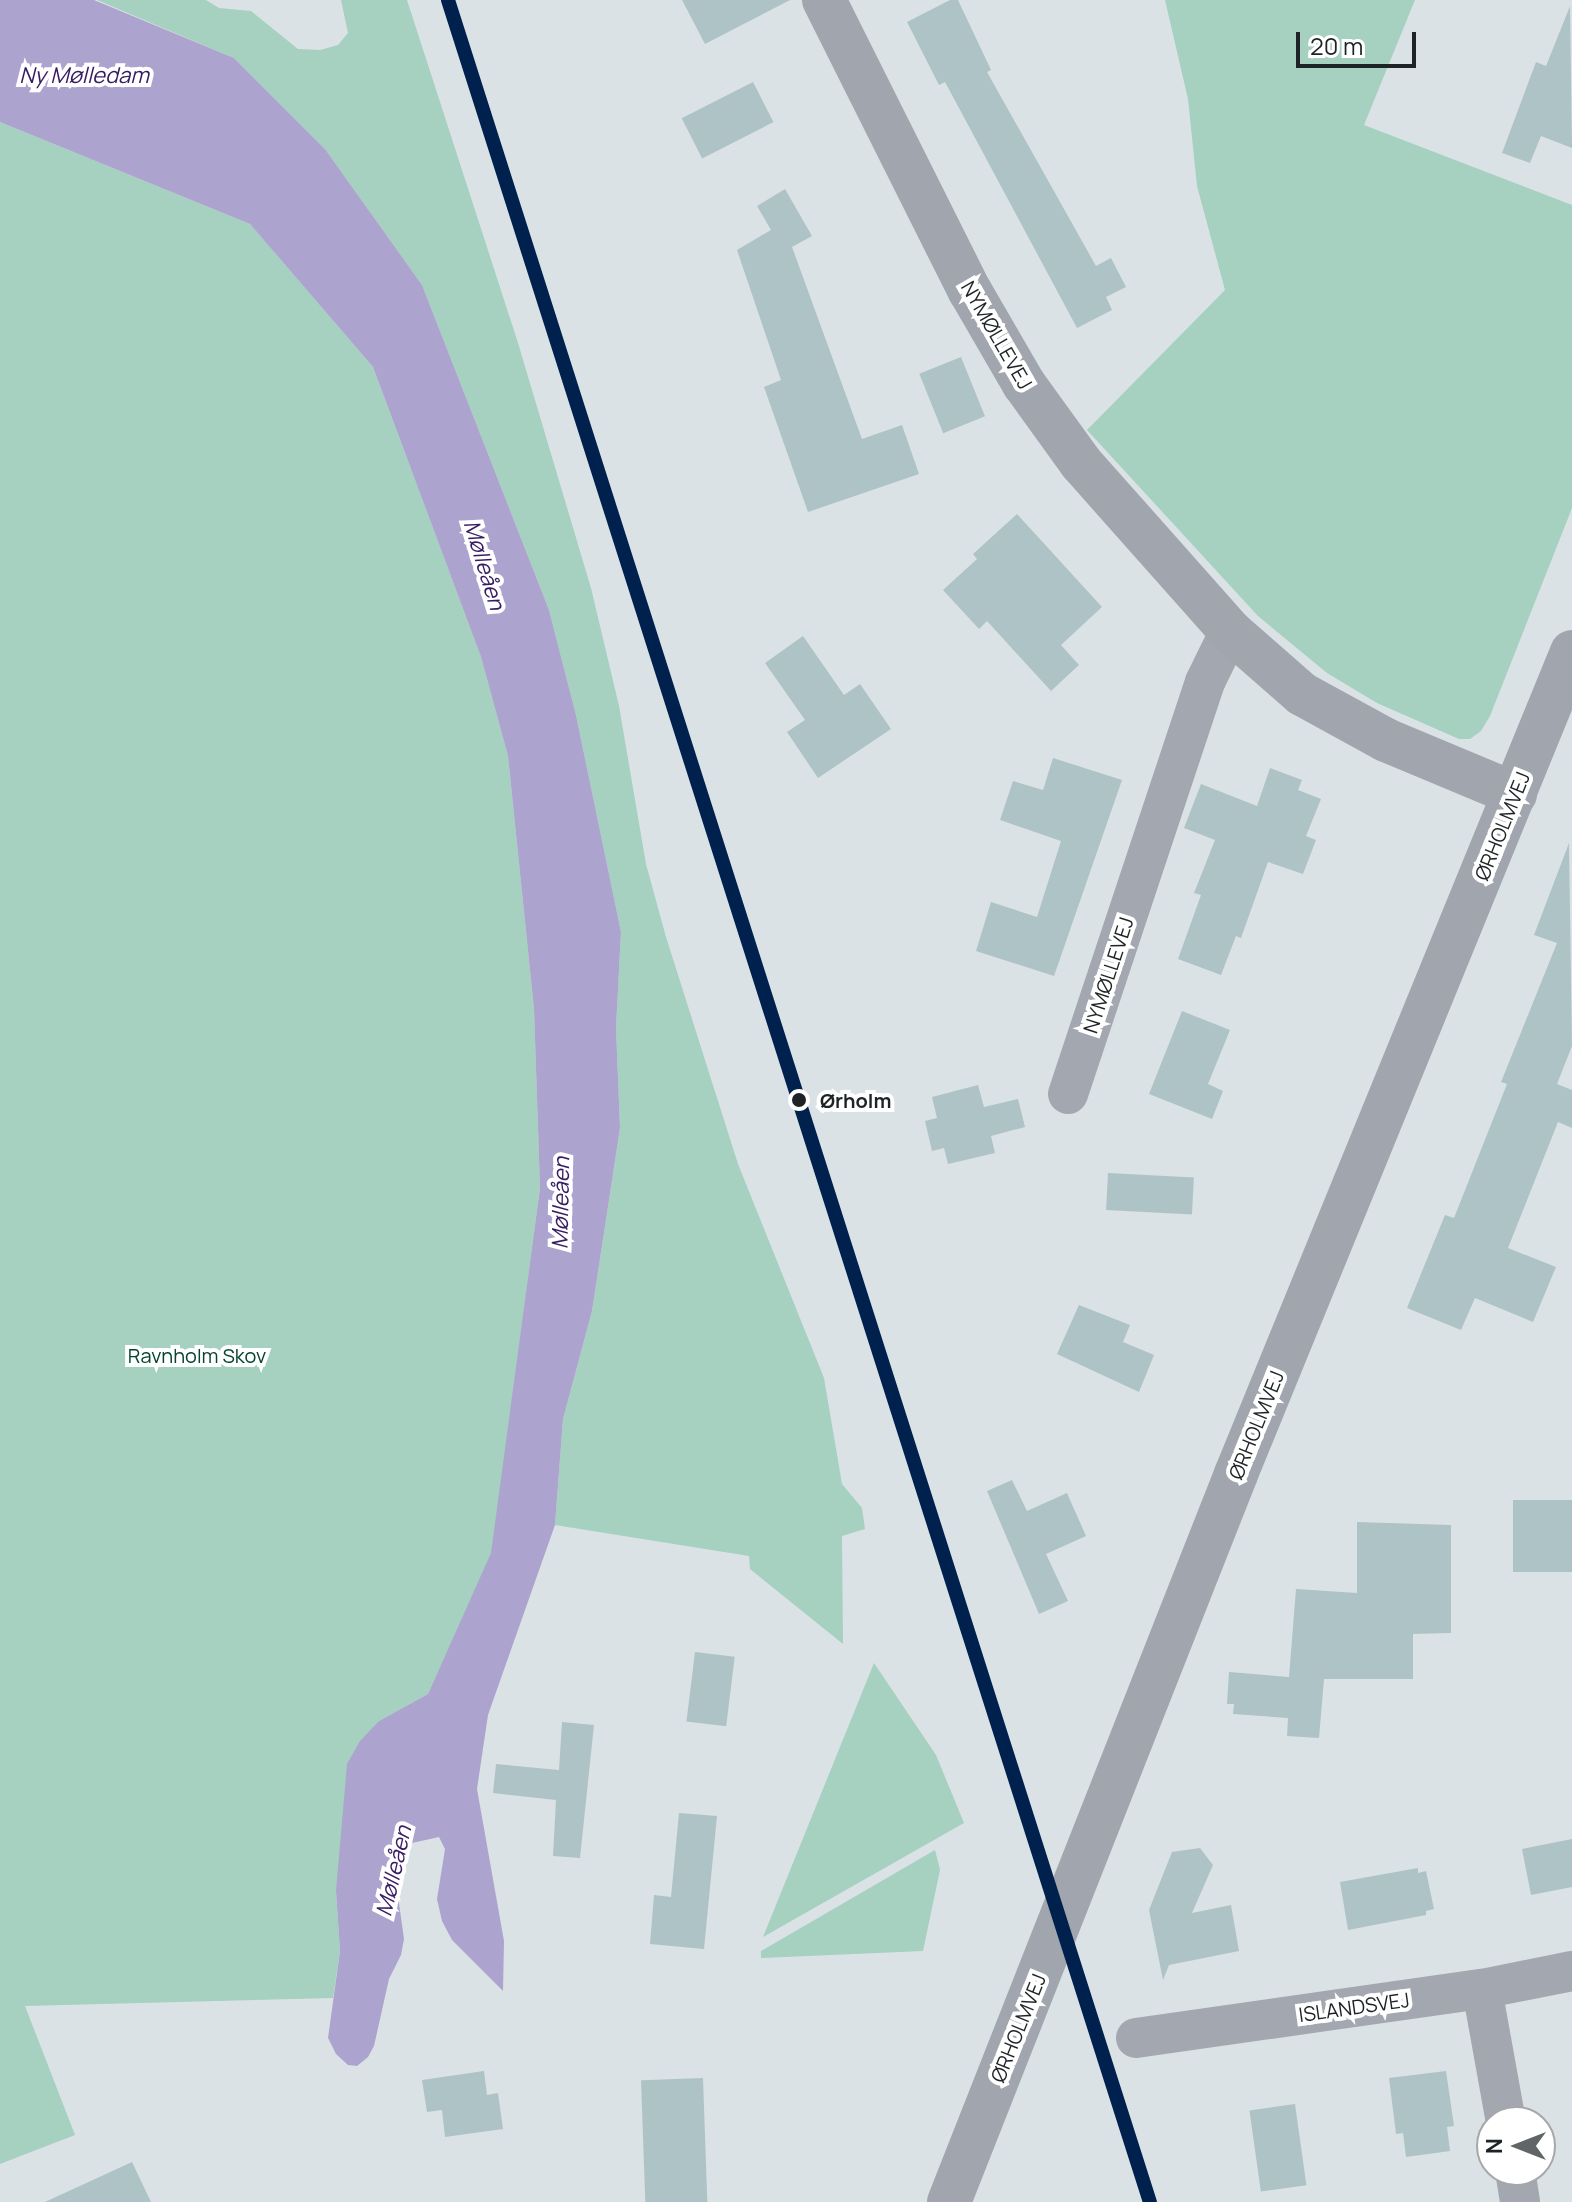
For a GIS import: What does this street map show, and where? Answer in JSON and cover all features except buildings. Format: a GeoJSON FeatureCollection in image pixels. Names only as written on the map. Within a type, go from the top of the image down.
{"type":"FeatureCollection","features":[{"type":"Feature","properties":{"kind":"street","name":"NYMØLLEVEJ"},"geometry":{"type":"LineString","coordinates":[[824,0],[970,291],[1024,384],[1081,463],[1230,631],[1302,694],[1386,740],[1515,794]]}},
{"type":"Feature","properties":{"kind":"street","name":"NYMØLLEVEJ"},"geometry":{"type":"LineString","coordinates":[[1068,1094],[1205,682],[1230,631]]}},
{"type":"Feature","properties":{"kind":"street","name":"ØRHOLMVEJ"},"geometry":{"type":"LineString","coordinates":[[949,2202],[1236,1474],[1572,652]]}},
{"type":"Feature","properties":{"kind":"street","name":"ISLANDSVEJ"},"geometry":{"type":"LineString","coordinates":[[1136,2038],[1482,1989],[1572,1971]]}},
{"type":"Feature","properties":{"kind":"street"},"geometry":{"type":"LineString","coordinates":[[1482,1989],[1503,2106]]}},
{"type":"Feature","properties":{"kind":"green space"},"geometry":{"type":"Polygon","coordinates":[[[97,0],[206,0],[219,8],[251,11],[298,49],[320,50],[338,45],[348,33],[341,0],[407,0],[518,343],[591,588],[619,706],[646,864],[666,937],[738,1164],[824,1378],[842,1484],[862,1508],[865,1529],[842,1536],[843,1644],[750,1569],[749,1556],[555,1525],[563,1419],[592,1311],[620,1128],[616,1028],[621,932],[576,715],[549,610],[422,285],[325,149],[234,58],[97,0]]]}},
{"type":"Feature","properties":{"kind":"green space"},"geometry":{"type":"Polygon","coordinates":[[[1165,0],[1415,0],[1364,125],[1572,205],[1572,508],[1490,716],[1481,731],[1470,739],[1459,739],[1377,703],[1327,673],[1258,616],[1087,430],[1225,290],[1197,186],[1188,99],[1165,0]]]}},
{"type":"Feature","properties":{"kind":"green space","name":"Ravnholm Skov"},"geometry":{"type":"Polygon","coordinates":[[[0,122],[250,224],[373,367],[481,657],[508,756],[534,1009],[540,1187],[492,1553],[428,1694],[379,1721],[336,1891],[340,1951],[333,1998],[25,2006],[75,2135],[0,2164],[0,122]]]}},
{"type":"Feature","properties":{"kind":"green space"},"geometry":{"type":"Polygon","coordinates":[[[874,1663],[936,1755],[964,1823],[763,1937],[874,1663]]]}},
{"type":"Feature","properties":{"kind":"green space"},"geometry":{"type":"Polygon","coordinates":[[[935,1850],[940,1870],[923,1951],[761,1958],[761,1951],[935,1850]]]}},
{"type":"Feature","properties":{"kind":"water"},"geometry":{"type":"Polygon","coordinates":[[[0,0],[94,0],[234,58],[325,149],[422,285],[549,610],[576,715],[621,932],[616,1028],[620,1128],[592,1311],[563,1419],[555,1525],[488,1715],[477,1789],[504,1941],[503,1991],[452,1940],[442,1921],[437,1899],[445,1849],[439,1837],[412,1843],[397,1889],[404,1939],[401,1955],[389,1979],[374,2046],[368,2057],[357,2066],[348,2065],[336,2054],[328,2038],[340,1951],[336,1891],[347,1764],[360,1741],[379,1721],[428,1694],[491,1553],[540,1188],[534,1009],[508,756],[481,657],[373,367],[250,224],[0,122],[0,0]]]}},
{"type":"Feature","properties":{"kind":"transit line"},"geometry":{"type":"LineString","coordinates":[[448,0],[1150,2202]]}},
{"type":"Feature","properties":{"kind":"place","name":"Ørholm"},"geometry":{"type":"Point","coordinates":[799,1100]}},
{"type":"Feature","properties":{"kind":"water label","name":"Ny Mølledam"},"geometry":{"type":"Point","coordinates":[84,76]}},
{"type":"Feature","properties":{"kind":"water label","name":"Mølleåen"},"geometry":{"type":"Point","coordinates":[484,565]}},
{"type":"Feature","properties":{"kind":"water label","name":"Mølleåen"},"geometry":{"type":"Point","coordinates":[561,1203]}},
{"type":"Feature","properties":{"kind":"water label","name":"Mølleåen"},"geometry":{"type":"Point","coordinates":[394,1871]}}]}
